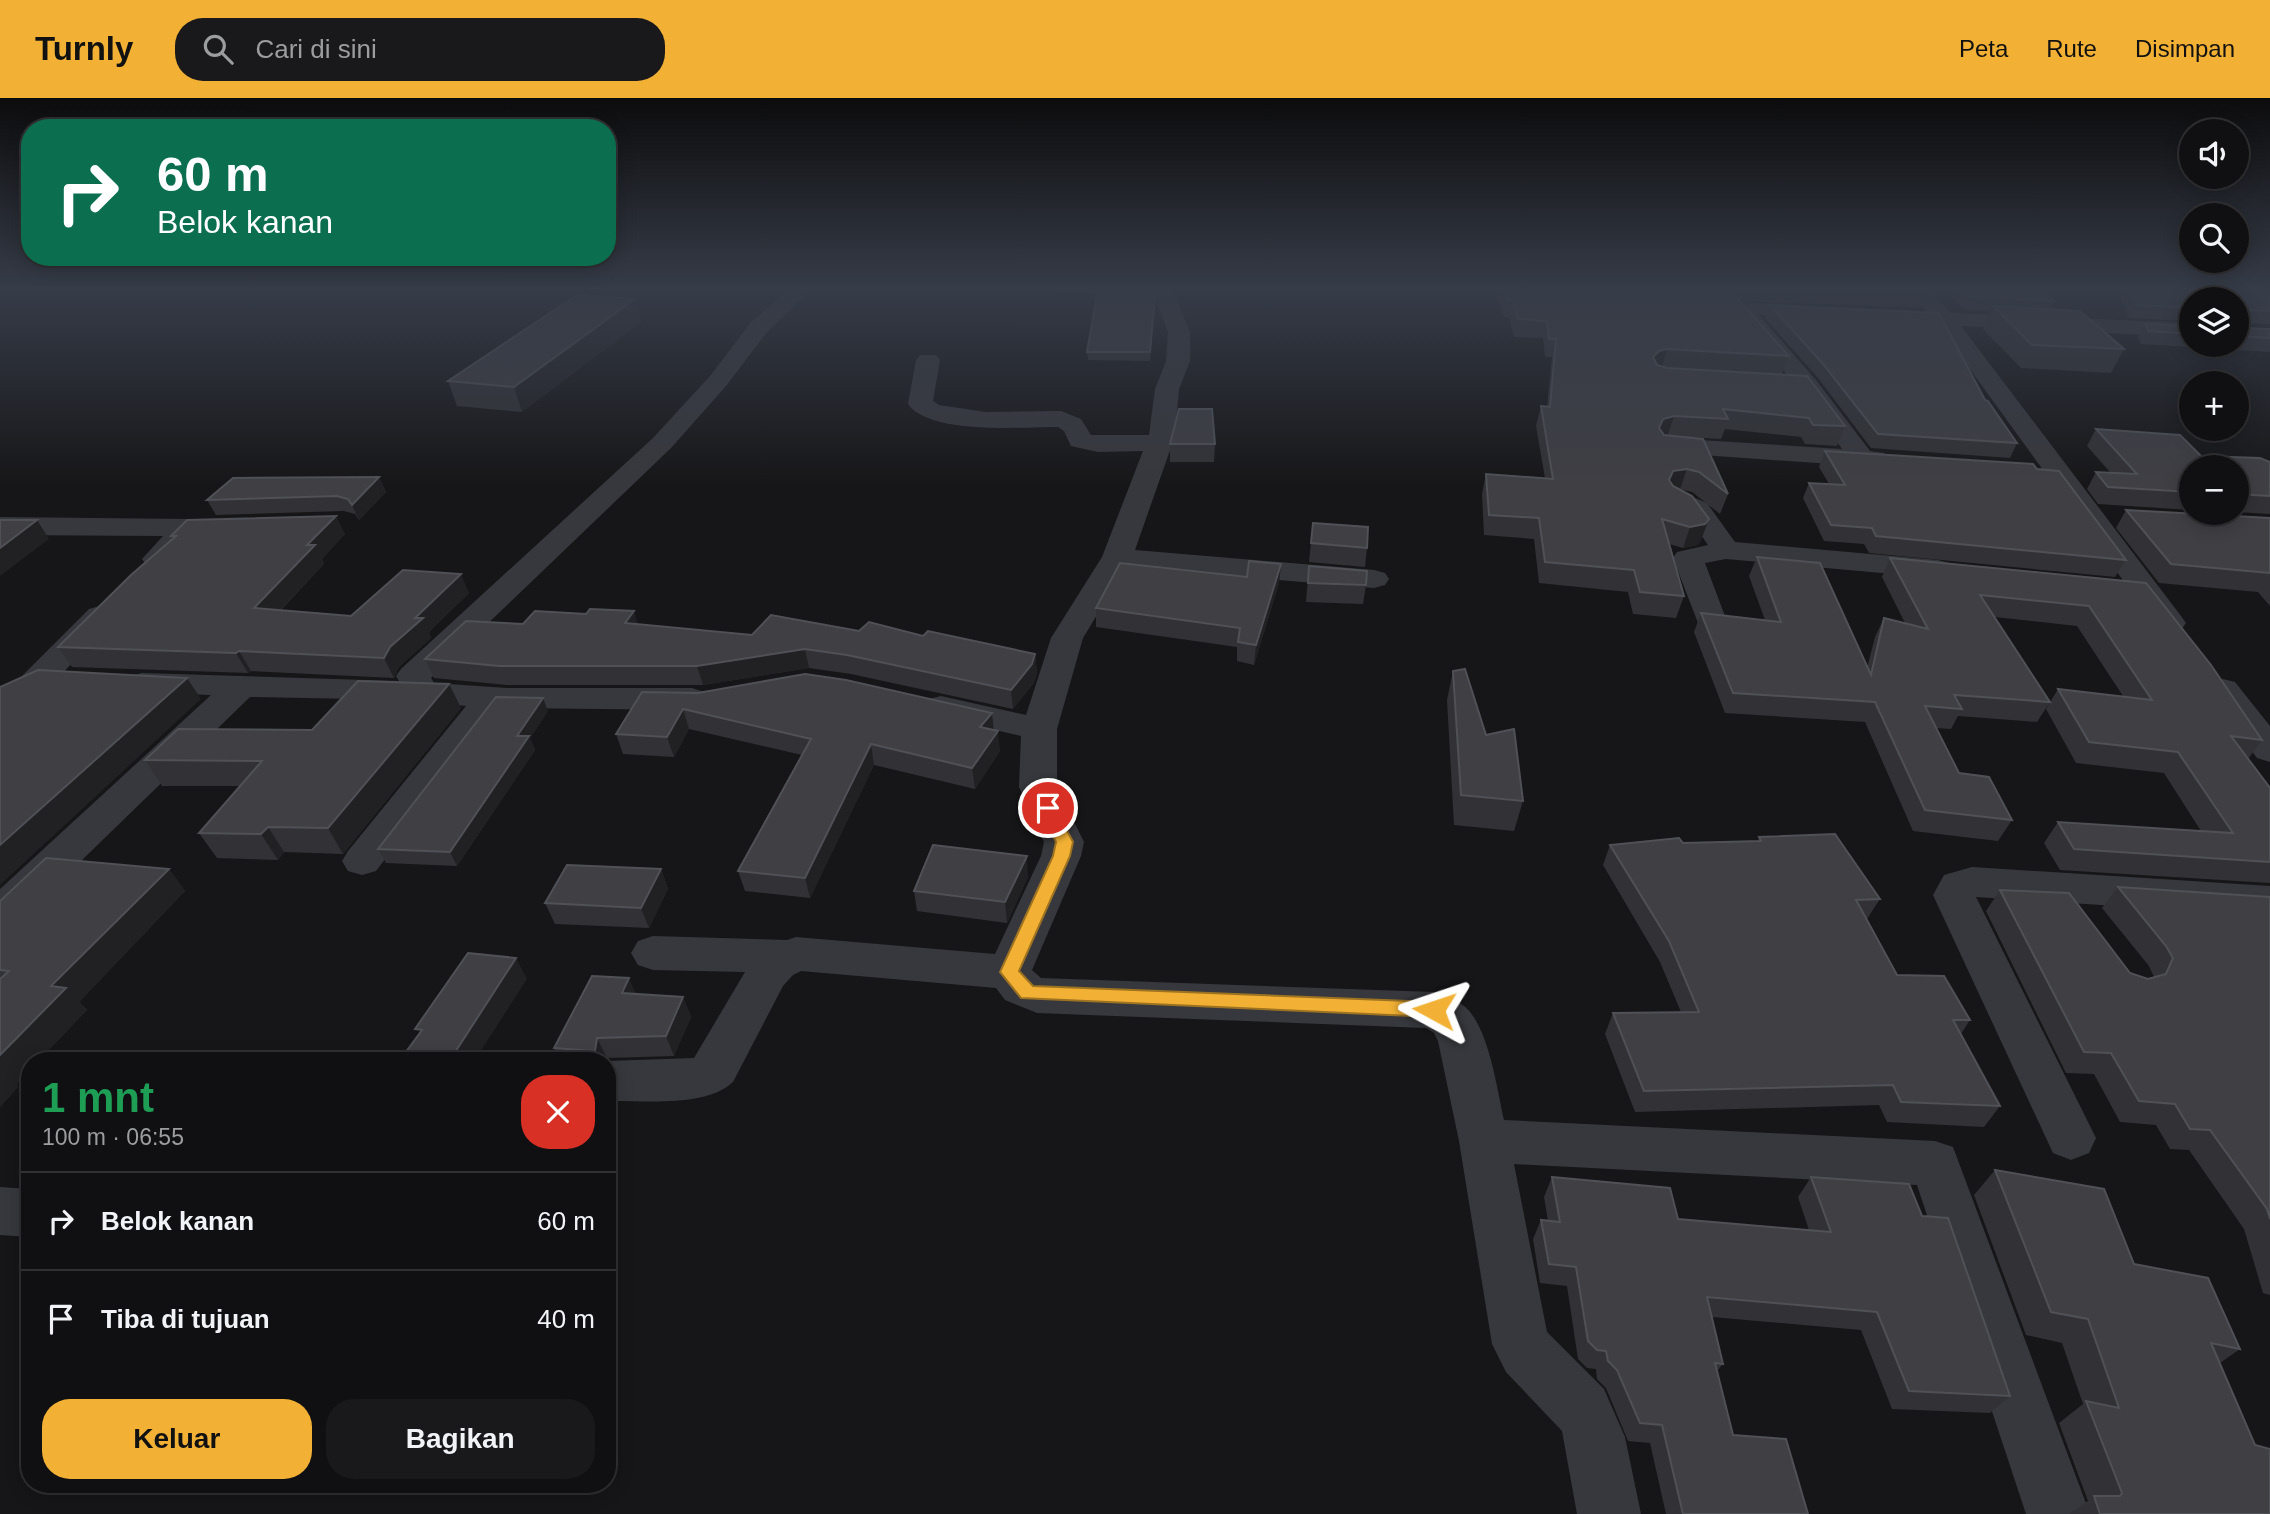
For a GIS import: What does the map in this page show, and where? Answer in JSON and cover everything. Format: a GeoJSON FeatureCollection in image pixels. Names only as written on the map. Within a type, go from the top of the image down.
{"type":"FeatureCollection","features":[{"type":"Feature","properties":{"kind":"street"},"geometry":{"type":"LineString","coordinates":[[416,692],[417,683],[412,676],[662,443],[738,355]]}},
{"type":"Feature","properties":{"kind":"street"},"geometry":{"type":"LineString","coordinates":[[1009,972],[1061,856],[1064,842],[1038,787],[1039,729],[1067,638],[1116,557],[1159,443],[1167,389],[1178,355]]}},
{"type":"Feature","properties":{"kind":"street"},"geometry":{"type":"LineString","coordinates":[[1782,355],[1808,385],[1862,458]]}},
{"type":"Feature","properties":{"kind":"street"},"geometry":{"type":"LineString","coordinates":[[1968,355],[2042,470],[2089,515],[2194,653],[2257,717],[2270,750]]}},
{"type":"Feature","properties":{"kind":"street"},"geometry":{"type":"LineString","coordinates":[[928,360],[920,404],[927,412],[945,417],[1061,419],[1072,423],[1077,429],[1080,441],[1098,444],[1159,443]]}},
{"type":"Feature","properties":{"kind":"street"},"geometry":{"type":"LineString","coordinates":[[1782,384],[1808,385]]}},
{"type":"Feature","properties":{"kind":"street"},"geometry":{"type":"LineString","coordinates":[[1668,446],[1904,461]]}},
{"type":"Feature","properties":{"kind":"street"},"geometry":{"type":"LineString","coordinates":[[1679,499],[1697,509],[1726,550]]}},
{"type":"Feature","properties":{"kind":"street"},"geometry":{"type":"LineString","coordinates":[[2089,515],[2130,518]]}},
{"type":"Feature","properties":{"kind":"street"},"geometry":{"type":"LineString","coordinates":[[0,526],[201,527],[128,588],[20,690],[51,679],[492,696],[725,697]]}},
{"type":"Feature","properties":{"kind":"street"},"geometry":{"type":"LineString","coordinates":[[1709,616],[1688,558],[1726,550],[1961,572]]}},
{"type":"Feature","properties":{"kind":"street"},"geometry":{"type":"LineString","coordinates":[[1116,557],[1374,579]]}},
{"type":"Feature","properties":{"kind":"street"},"geometry":{"type":"LineString","coordinates":[[2106,588],[2145,592]]}},
{"type":"Feature","properties":{"kind":"street"},"geometry":{"type":"LineString","coordinates":[[0,915],[239,688]]}},
{"type":"Feature","properties":{"kind":"street"},"geometry":{"type":"LineString","coordinates":[[362,861],[492,696]]}},
{"type":"Feature","properties":{"kind":"street"},"geometry":{"type":"LineString","coordinates":[[918,702],[1039,729]]}},
{"type":"Feature","properties":{"kind":"street"},"geometry":{"type":"LineString","coordinates":[[2071,1138],[1954,895],[1959,885],[1972,882],[2270,901]]}},
{"type":"Feature","properties":{"kind":"street"},"geometry":{"type":"LineString","coordinates":[[2060,888],[2091,929]]}},
{"type":"Feature","properties":{"kind":"street"},"geometry":{"type":"LineString","coordinates":[[653,953],[786,957],[796,954],[1009,972],[1021,988],[1037,995],[1434,1010],[1450,1020],[1461,1039],[1484,1140],[1521,1344],[1529,1357],[1577,1400],[1590,1419],[1609,1514]]}},
{"type":"Feature","properties":{"kind":"street"},"geometry":{"type":"LineString","coordinates":[[616,1081],[705,1077],[716,1068],[767,974],[786,957]]}},
{"type":"Feature","properties":{"kind":"street"},"geometry":{"type":"LineString","coordinates":[[1484,1140],[1935,1163],[2058,1514]]}},
{"type":"Feature","properties":{"kind":"street"},"geometry":{"type":"LineString","coordinates":[[0,1211],[21,1212]]}},
{"type":"Feature","properties":{"kind":"building"},"geometry":{"type":"Polygon","coordinates":[[[487,355],[558,355],[514,387],[448,381],[487,355]]]}},
{"type":"Feature","properties":{"kind":"building"},"geometry":{"type":"Polygon","coordinates":[[[1555,355],[1655,355],[1653,357],[1657,365],[1667,368],[1807,376],[1845,426],[1813,425],[1809,418],[1723,409],[1728,419],[1674,416],[1663,419],[1659,428],[1664,435],[1703,439],[1728,494],[1699,472],[1687,469],[1673,471],[1669,480],[1673,486],[1692,496],[1709,519],[1705,524],[1690,527],[1662,519],[1684,596],[1640,592],[1634,570],[1545,562],[1539,518],[1489,515],[1486,474],[1553,479],[1541,406],[1550,407],[1555,355]]]}},
{"type":"Feature","properties":{"kind":"building"},"geometry":{"type":"Polygon","coordinates":[[[1815,355],[1961,355],[1985,400],[2017,443],[1878,434],[1815,355]]]}},
{"type":"Feature","properties":{"kind":"building"},"geometry":{"type":"Polygon","coordinates":[[[1179,409],[1212,409],[1215,444],[1170,444],[1179,409]]]}},
{"type":"Feature","properties":{"kind":"building"},"geometry":{"type":"Polygon","coordinates":[[[2096,429],[2179,435],[2179,441],[2186,441],[2200,455],[2179,455],[2179,491],[2108,487],[2096,472],[2137,474],[2096,429]]]}},
{"type":"Feature","properties":{"kind":"building"},"geometry":{"type":"Polygon","coordinates":[[[1825,451],[2033,464],[2037,469],[2059,471],[2126,560],[1876,536],[1872,528],[1831,525],[1809,483],[1845,485],[1825,451]]]}},
{"type":"Feature","properties":{"kind":"building"},"geometry":{"type":"Polygon","coordinates":[[[2249,458],[2270,462],[2270,496],[2249,495],[2249,458]]]}},
{"type":"Feature","properties":{"kind":"building"},"geometry":{"type":"Polygon","coordinates":[[[379,477],[352,505],[348,499],[337,496],[207,500],[233,478],[379,477]]]}},
{"type":"Feature","properties":{"kind":"building"},"geometry":{"type":"Polygon","coordinates":[[[2126,510],[2179,513],[2179,525],[2249,525],[2249,517],[2270,518],[2270,573],[2171,564],[2126,510]]]}},
{"type":"Feature","properties":{"kind":"building"},"geometry":{"type":"Polygon","coordinates":[[[336,516],[307,545],[315,545],[254,608],[351,616],[403,570],[461,574],[415,618],[423,618],[390,647],[384,658],[239,651],[58,647],[131,575],[176,536],[171,536],[187,520],[336,516]]]}},
{"type":"Feature","properties":{"kind":"building"},"geometry":{"type":"Polygon","coordinates":[[[0,520],[37,520],[0,548],[0,520]]]}},
{"type":"Feature","properties":{"kind":"building"},"geometry":{"type":"Polygon","coordinates":[[[1313,523],[1368,527],[1367,548],[1311,543],[1313,523]]]}},
{"type":"Feature","properties":{"kind":"building"},"geometry":{"type":"Polygon","coordinates":[[[1757,557],[1820,563],[1871,675],[1884,618],[1928,629],[1890,558],[2146,583],[2211,665],[2262,740],[2231,736],[2270,788],[2270,862],[2074,849],[2058,822],[2233,833],[2178,752],[2089,742],[2058,689],[2152,700],[2089,606],[1980,595],[2050,702],[1954,695],[1962,709],[1925,706],[1959,773],[1989,777],[2012,820],[1925,810],[1875,702],[1733,693],[1701,613],[1781,622],[1757,557]]]}},
{"type":"Feature","properties":{"kind":"building"},"geometry":{"type":"Polygon","coordinates":[[[1249,561],[1281,564],[1256,645],[1238,642],[1240,628],[1096,608],[1120,563],[1247,577],[1249,561]]]}},
{"type":"Feature","properties":{"kind":"building"},"geometry":{"type":"Polygon","coordinates":[[[1309,566],[1367,571],[1366,585],[1308,583],[1309,566]]]}},
{"type":"Feature","properties":{"kind":"building"},"geometry":{"type":"Polygon","coordinates":[[[590,609],[634,611],[625,623],[752,635],[771,615],[859,631],[869,622],[923,636],[928,631],[1035,654],[1032,664],[1011,690],[847,655],[805,649],[697,666],[499,666],[425,659],[466,621],[523,624],[535,611],[586,614],[590,609]]]}},
{"type":"Feature","properties":{"kind":"building"},"geometry":{"type":"Polygon","coordinates":[[[1465,669],[1486,735],[1514,729],[1523,801],[1461,795],[1453,671],[1465,669]]]}},
{"type":"Feature","properties":{"kind":"building"},"geometry":{"type":"Polygon","coordinates":[[[38,670],[187,678],[0,845],[0,687],[38,670]]]}},
{"type":"Feature","properties":{"kind":"building"},"geometry":{"type":"Polygon","coordinates":[[[805,674],[846,680],[992,713],[980,727],[998,731],[972,768],[871,744],[805,878],[738,871],[811,739],[683,709],[667,737],[616,734],[642,692],[698,693],[805,674]]]}},
{"type":"Feature","properties":{"kind":"building"},"geometry":{"type":"Polygon","coordinates":[[[358,681],[449,684],[328,828],[268,827],[261,834],[199,833],[262,761],[145,760],[178,729],[312,730],[358,681]]]}},
{"type":"Feature","properties":{"kind":"building"},"geometry":{"type":"Polygon","coordinates":[[[496,697],[543,698],[517,736],[529,736],[450,852],[378,849],[496,697]]]}},
{"type":"Feature","properties":{"kind":"building"},"geometry":{"type":"Polygon","coordinates":[[[1835,834],[1880,899],[1856,900],[1897,975],[1944,976],[1970,1020],[1953,1020],[2000,1106],[1901,1102],[1893,1085],[1644,1091],[1613,1013],[1699,1012],[1669,941],[1610,845],[1679,838],[1683,843],[1761,841],[1759,837],[1835,834]]]}},
{"type":"Feature","properties":{"kind":"building"},"geometry":{"type":"Polygon","coordinates":[[[933,845],[1027,856],[1005,902],[914,891],[933,845]]]}},
{"type":"Feature","properties":{"kind":"building"},"geometry":{"type":"Polygon","coordinates":[[[46,858],[169,869],[51,986],[66,988],[0,1055],[0,979],[9,971],[0,970],[0,901],[46,858]]]}},
{"type":"Feature","properties":{"kind":"building"},"geometry":{"type":"Polygon","coordinates":[[[567,865],[661,869],[641,908],[545,903],[567,865]]]}},
{"type":"Feature","properties":{"kind":"building"},"geometry":{"type":"Polygon","coordinates":[[[2118,887],[2270,897],[2270,1219],[2267,1209],[2210,1130],[2190,1129],[2175,1104],[2139,1101],[2111,1053],[2084,1052],[2000,890],[2069,893],[2130,973],[2148,979],[2166,974],[2173,958],[2118,887]]]}},
{"type":"Feature","properties":{"kind":"building"},"geometry":{"type":"Polygon","coordinates":[[[468,953],[516,958],[455,1052],[406,1052],[422,1030],[415,1029],[468,953]]]}},
{"type":"Feature","properties":{"kind":"building"},"geometry":{"type":"Polygon","coordinates":[[[592,976],[629,978],[622,993],[683,997],[666,1036],[597,1038],[595,1051],[554,1048],[592,976]]]}},
{"type":"Feature","properties":{"kind":"building"},"geometry":{"type":"Polygon","coordinates":[[[1995,1170],[2104,1189],[2134,1264],[2208,1278],[2240,1349],[2211,1343],[2255,1445],[2270,1449],[2270,1514],[2100,1514],[2094,1496],[2120,1496],[2122,1493],[2086,1401],[2119,1408],[2088,1319],[2051,1312],[1995,1170]]]}},
{"type":"Feature","properties":{"kind":"building"},"geometry":{"type":"Polygon","coordinates":[[[1552,1177],[1670,1188],[1678,1219],[1831,1232],[1811,1177],[1909,1184],[1922,1216],[1948,1218],[2010,1396],[1909,1391],[1877,1312],[1707,1297],[1723,1364],[1715,1363],[1733,1435],[1786,1439],[1808,1514],[1683,1514],[1662,1425],[1640,1423],[1617,1370],[1608,1361],[1606,1351],[1597,1350],[1588,1341],[1576,1267],[1549,1264],[1541,1220],[1560,1222],[1552,1177]]]}},
{"type":"Feature","properties":{"kind":"route"},"geometry":{"type":"LineString","coordinates":[[1048,808],[1064,842],[1061,856],[1009,972],[1028,993],[1420,1007],[1434,1010]]}}]}
